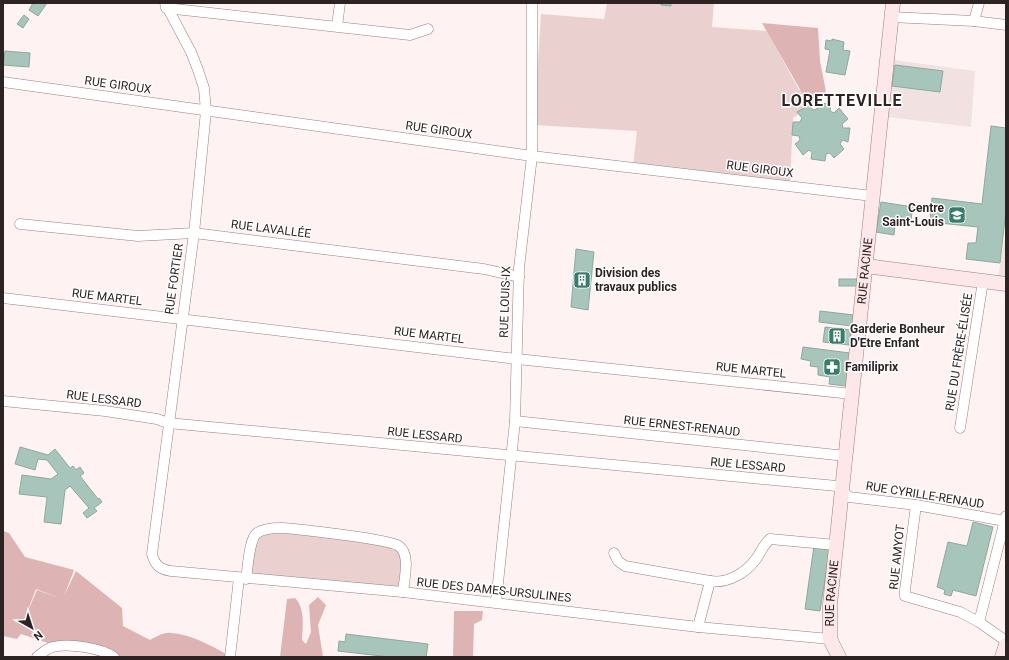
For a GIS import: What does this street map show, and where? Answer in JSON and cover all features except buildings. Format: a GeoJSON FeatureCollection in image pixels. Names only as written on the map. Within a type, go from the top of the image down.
{"type":"FeatureCollection","features":[{"type":"Feature","properties":{"kind":"main road","name":"RUE RACINE"},"geometry":{"type":"LineString","coordinates":[[839,657],[830,639],[830,604],[843,492],[872,196],[893,3]]}},
{"type":"Feature","properties":{"kind":"main road"},"geometry":{"type":"LineString","coordinates":[[866,266],[1006,284]]}},
{"type":"Feature","properties":{"kind":"main road"},"geometry":{"type":"LineString","coordinates":[[1002,657],[1006,646]]}},
{"type":"Feature","properties":{"kind":"street"},"geometry":{"type":"LineString","coordinates":[[337,26],[340,3]]}},
{"type":"Feature","properties":{"kind":"street","name":"RUE LOUIS-IX"},"geometry":{"type":"LineString","coordinates":[[496,602],[515,422],[519,277],[532,156],[532,3]]}},
{"type":"Feature","properties":{"kind":"street"},"geometry":{"type":"LineString","coordinates":[[974,21],[979,3]]}},
{"type":"Feature","properties":{"kind":"street"},"geometry":{"type":"LineString","coordinates":[[166,5],[410,35],[428,28]]}},
{"type":"Feature","properties":{"kind":"street","name":"RUE FORTIER"},"geometry":{"type":"LineString","coordinates":[[157,566],[152,554],[194,233],[206,112],[204,88],[194,58],[166,5]]}},
{"type":"Feature","properties":{"kind":"street"},"geometry":{"type":"LineString","coordinates":[[891,17],[974,21],[1006,25]]}},
{"type":"Feature","properties":{"kind":"street","name":"RUE GIROUX"},"geometry":{"type":"LineString","coordinates":[[3,82],[206,112],[532,156],[872,196]]}},
{"type":"Feature","properties":{"kind":"street","name":"RUE LAVALLÉE"},"geometry":{"type":"LineString","coordinates":[[20,224],[138,236],[194,233],[484,268],[519,277]]}},
{"type":"Feature","properties":{"kind":"street","name":"RUE DU FRÈRE-ÉLISÉE"},"geometry":{"type":"LineString","coordinates":[[960,428],[983,281]]}},
{"type":"Feature","properties":{"kind":"street","name":"RUE MARTEL"},"geometry":{"type":"LineString","coordinates":[[3,298],[517,359],[852,394]]}},
{"type":"Feature","properties":{"kind":"street","name":"RUE LESSARD"},"geometry":{"type":"LineString","coordinates":[[3,401],[104,411],[157,419],[168,423],[837,486],[843,492]]}},
{"type":"Feature","properties":{"kind":"street","name":"RUE ERNEST-RENAUD"},"geometry":{"type":"LineString","coordinates":[[515,422],[846,456]]}},
{"type":"Feature","properties":{"kind":"street","name":"RUE CYRILLE-RENAUD"},"geometry":{"type":"LineString","coordinates":[[843,492],[848,497],[1005,518]]}},
{"type":"Feature","properties":{"kind":"street","name":"RUE AMYOT"},"geometry":{"type":"LineString","coordinates":[[916,505],[905,590],[906,596],[960,612],[979,622],[1006,641]]}},
{"type":"Feature","properties":{"kind":"street"},"geometry":{"type":"LineString","coordinates":[[979,622],[1005,518]]}},
{"type":"Feature","properties":{"kind":"street"},"geometry":{"type":"LineString","coordinates":[[230,657],[242,578],[252,538],[258,532],[280,528],[379,540],[399,546],[404,552],[406,561],[403,592]]}},
{"type":"Feature","properties":{"kind":"street"},"geometry":{"type":"LineString","coordinates":[[614,553],[618,561],[625,566],[719,582],[726,581],[747,568],[756,559],[764,544],[770,539],[836,546]]}},
{"type":"Feature","properties":{"kind":"street","name":"RUE DES DAMES-URSULINES"},"geometry":{"type":"LineString","coordinates":[[157,566],[171,571],[403,592],[698,627],[830,639]]}},
{"type":"Feature","properties":{"kind":"street"},"geometry":{"type":"LineString","coordinates":[[698,627],[710,581]]}},
{"type":"Feature","properties":{"kind":"street"},"geometry":{"type":"LineString","coordinates":[[37,657],[51,647],[74,646],[106,652],[114,657]]}},
{"type":"Feature","properties":{"kind":"shaded area"},"geometry":{"type":"Polygon","coordinates":[[[607,3],[714,3],[712,27],[767,31],[799,90],[818,90],[814,103],[793,118],[790,184],[633,167],[637,131],[534,125],[541,14],[604,19],[607,3]]]}},
{"type":"Feature","properties":{"kind":"shaded area"},"geometry":{"type":"Polygon","coordinates":[[[762,23],[818,28],[820,61],[826,92],[805,98],[762,23]]]}},
{"type":"Feature","properties":{"kind":"shaded area"},"geometry":{"type":"Polygon","coordinates":[[[886,59],[975,71],[971,127],[880,116],[886,59]]]}},
{"type":"Feature","properties":{"kind":"shaded area"},"geometry":{"type":"Polygon","coordinates":[[[1006,231],[1006,284],[997,282],[1006,231]]]}},
{"type":"Feature","properties":{"kind":"shaded area"},"geometry":{"type":"Polygon","coordinates":[[[267,530],[379,540],[404,552],[403,592],[246,579],[252,542],[267,530]]]}},
{"type":"Feature","properties":{"kind":"shaded area"},"geometry":{"type":"Polygon","coordinates":[[[3,531],[9,533],[25,557],[74,570],[64,596],[76,571],[122,608],[123,626],[150,640],[166,633],[185,635],[200,640],[226,654],[227,657],[120,657],[113,652],[77,641],[54,645],[21,634],[17,639],[3,636],[3,531]],[[36,589],[24,620],[37,590],[62,599],[36,589]]]}},
{"type":"Feature","properties":{"kind":"shaded area"},"geometry":{"type":"Polygon","coordinates":[[[318,597],[326,605],[318,625],[323,657],[280,657],[287,599],[295,598],[298,602],[303,618],[302,640],[306,644],[311,632],[309,605],[318,597]]]}},
{"type":"Feature","properties":{"kind":"shaded area"},"geometry":{"type":"Polygon","coordinates":[[[454,611],[483,611],[482,620],[474,624],[473,657],[453,657],[454,611]]]}},
{"type":"Feature","properties":{"kind":"place","name":"Centre Saint-Louis"},"geometry":{"type":"Point","coordinates":[957,215]}},
{"type":"Feature","properties":{"kind":"place","name":"Division des travaux publics"},"geometry":{"type":"Point","coordinates":[582,280]}},
{"type":"Feature","properties":{"kind":"place","name":"Garderie Bonheur D'Etre Enfant"},"geometry":{"type":"Point","coordinates":[837,336]}},
{"type":"Feature","properties":{"kind":"place","name":"Familiprix"},"geometry":{"type":"Point","coordinates":[832,367]}},
{"type":"Feature","properties":{"kind":"district","name":"LORETTEVILLE"},"geometry":{"type":"Point","coordinates":[842,100]}}]}
